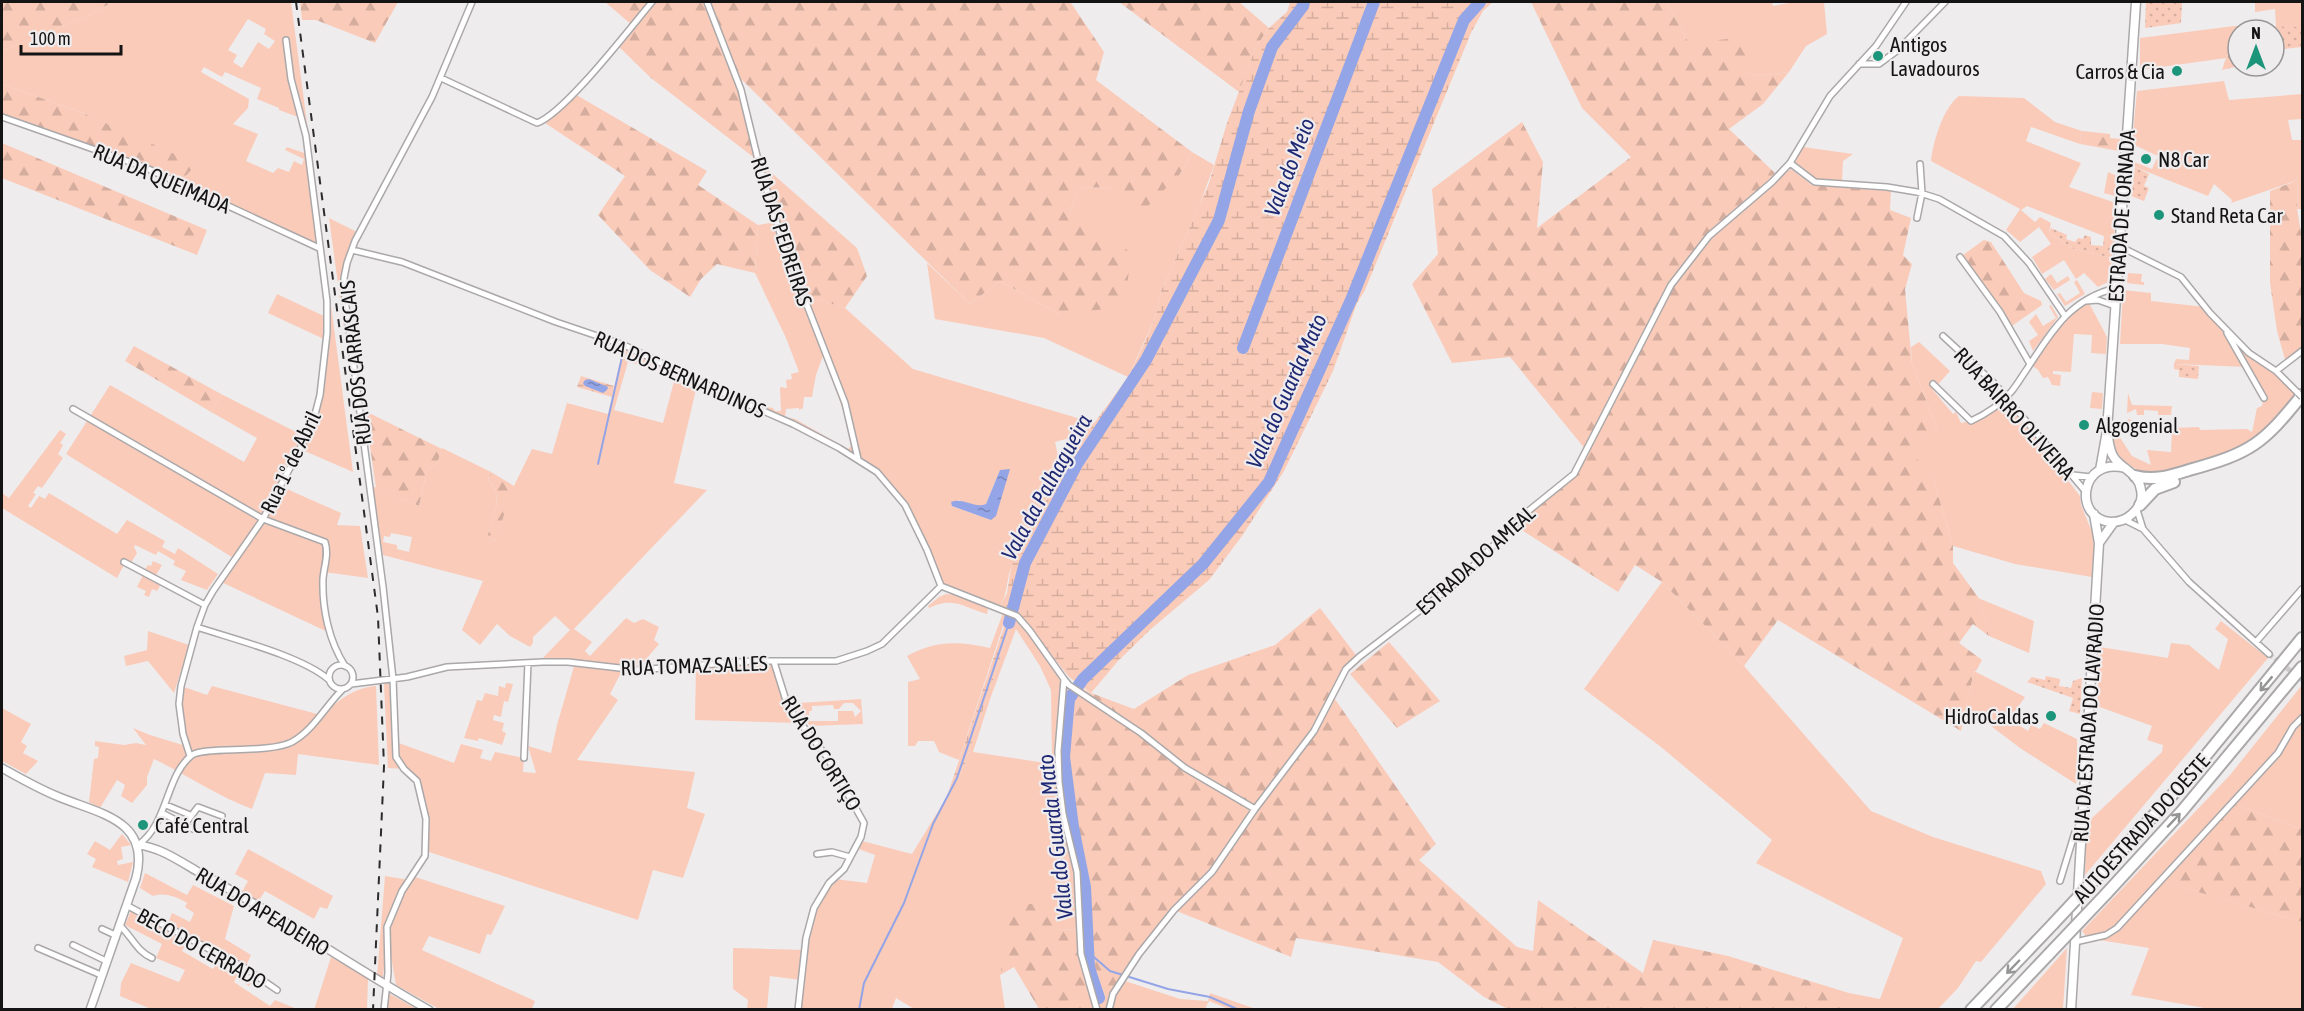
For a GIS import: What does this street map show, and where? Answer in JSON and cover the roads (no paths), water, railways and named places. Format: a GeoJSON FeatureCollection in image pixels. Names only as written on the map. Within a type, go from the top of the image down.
{"type":"FeatureCollection","features":[{"type":"Feature","properties":{"kind":"highway"},"geometry":{"type":"LineString","coordinates":[[2135,476],[2156,480],[2239,455],[2268,436],[2301,395]]}},
{"type":"Feature","properties":{"kind":"highway"},"geometry":{"type":"LineString","coordinates":[[2138,507],[2149,494],[2162,485],[2226,467],[2248,458],[2275,438],[2302,406]]}},
{"type":"Feature","properties":{"kind":"highway","name":"AUTOESTRADA DO OESTE"},"geometry":{"type":"LineString","coordinates":[[1971,1010],[2185,781],[2302,638]]}},
{"type":"Feature","properties":{"kind":"highway","name":"AUTOESTRADA DO OESTE"},"geometry":{"type":"LineString","coordinates":[[1996,1010],[2182,811],[2302,667]]}},
{"type":"Feature","properties":{"kind":"main road","name":"ESTRADA DE TORNADA"},"geometry":{"type":"LineString","coordinates":[[2100,470],[2107,431],[2136,2]]}},
{"type":"Feature","properties":{"kind":"main road"},"geometry":{"type":"LineString","coordinates":[[2107,431],[2111,452],[2135,476],[2141,490],[2138,507],[2125,519],[2107,521],[2094,514],[2087,503],[2085,492],[2091,477],[2100,470],[2110,466],[2125,468]]}},
{"type":"Feature","properties":{"kind":"main road","name":"RUA DA ESTRADA DO LAVRADIO"},"geometry":{"type":"LineString","coordinates":[[2071,1010],[2099,543],[2094,514]]}},
{"type":"Feature","properties":{"kind":"main road"},"geometry":{"type":"LineString","coordinates":[[2099,543],[2114,522]]}},
{"type":"Feature","properties":{"kind":"street","name":"RUA DOS CARRASCAIS"},"geometry":{"type":"LineString","coordinates":[[384,1010],[388,973],[387,927],[402,891],[425,856],[426,819],[417,781],[404,769],[396,757],[393,679],[344,278],[352,250],[441,78],[472,2]]}},
{"type":"Feature","properties":{"kind":"street"},"geometry":{"type":"LineString","coordinates":[[441,78],[537,123],[548,119],[652,2]]}},
{"type":"Feature","properties":{"kind":"street","name":"RUA DAS PEDREIRAS"},"geometry":{"type":"LineString","coordinates":[[706,2],[741,90],[760,168],[784,246],[845,403],[858,459]]}},
{"type":"Feature","properties":{"kind":"street","name":"ESTRADA DO AMEAL"},"geometry":{"type":"LineString","coordinates":[[1109,1010],[1113,994],[1139,954],[1174,910],[1212,872],[1255,809],[1314,731],[1331,695],[1352,663],[1457,582],[1527,512],[1574,474],[1671,285],[1709,236],[1772,182],[1790,163],[1830,96],[1876,46],[1906,2]]}},
{"type":"Feature","properties":{"kind":"street"},"geometry":{"type":"LineString","coordinates":[[1859,64],[1880,64],[1898,50],[1945,2]]}},
{"type":"Feature","properties":{"kind":"street","name":"Rua 1º de Abril"},"geometry":{"type":"LineString","coordinates":[[190,756],[180,720],[179,704],[181,686],[205,604],[263,519],[312,426],[319,400],[327,333],[327,301],[306,136],[291,79],[286,40]]}},
{"type":"Feature","properties":{"kind":"street","name":"RUA DA QUEIMADA"},"geometry":{"type":"LineString","coordinates":[[2,117],[144,167],[319,248]]}},
{"type":"Feature","properties":{"kind":"street"},"geometry":{"type":"LineString","coordinates":[[1790,163],[1815,182],[1887,187],[1939,199],[2004,236],[2029,263],[2065,316]]}},
{"type":"Feature","properties":{"kind":"street"},"geometry":{"type":"LineString","coordinates":[[1917,218],[1922,194],[1920,164]]}},
{"type":"Feature","properties":{"kind":"street"},"geometry":{"type":"LineString","coordinates":[[2119,246],[2181,277],[2210,313],[2249,353],[2276,371],[2301,395]]}},
{"type":"Feature","properties":{"kind":"street","name":"RUA DOS BERNARDINOS"},"geometry":{"type":"LineString","coordinates":[[352,250],[402,262],[556,322],[624,345],[738,400],[794,424],[858,459],[877,472],[905,505],[927,550],[941,586]]}},
{"type":"Feature","properties":{"kind":"street"},"geometry":{"type":"LineString","coordinates":[[1960,257],[2000,312],[2030,364]]}},
{"type":"Feature","properties":{"kind":"street"},"geometry":{"type":"LineString","coordinates":[[1933,384],[1971,421],[1988,413],[2012,391],[2065,316],[2082,301],[2098,292],[2116,288]]}},
{"type":"Feature","properties":{"kind":"street"},"geometry":{"type":"LineString","coordinates":[[2082,301],[2098,300],[2115,306]]}},
{"type":"Feature","properties":{"kind":"street"},"geometry":{"type":"LineString","coordinates":[[2223,326],[2264,398]]}},
{"type":"Feature","properties":{"kind":"street","name":"RUA BAIRRO OLIVEIRA"},"geometry":{"type":"LineString","coordinates":[[1943,336],[1995,384],[2085,492]]}},
{"type":"Feature","properties":{"kind":"street"},"geometry":{"type":"LineString","coordinates":[[2276,371],[2302,351]]}},
{"type":"Feature","properties":{"kind":"street"},"geometry":{"type":"LineString","coordinates":[[73,409],[263,519],[325,542],[328,550],[323,582],[324,605],[331,638],[345,666],[353,675],[365,682]]}},
{"type":"Feature","properties":{"kind":"street"},"geometry":{"type":"LineString","coordinates":[[2073,475],[2091,477]]}},
{"type":"Feature","properties":{"kind":"street"},"geometry":{"type":"LineString","coordinates":[[2138,507],[2143,529]]}},
{"type":"Feature","properties":{"kind":"street"},"geometry":{"type":"LineString","coordinates":[[2125,519],[2143,529],[2189,582],[2270,654]]}},
{"type":"Feature","properties":{"kind":"street"},"geometry":{"type":"LineString","coordinates":[[124,562],[205,604]]}},
{"type":"Feature","properties":{"kind":"street"},"geometry":{"type":"LineString","coordinates":[[941,586],[1017,616],[1069,685],[1141,733],[1185,768],[1255,809]]}},
{"type":"Feature","properties":{"kind":"street","name":"RUA TOMAZ SALLES"},"geometry":{"type":"LineString","coordinates":[[351,684],[393,679],[447,668],[528,663],[568,662],[637,670],[705,664],[836,661],[882,644],[941,586]]}},
{"type":"Feature","properties":{"kind":"street"},"geometry":{"type":"LineString","coordinates":[[2256,642],[2302,590]]}},
{"type":"Feature","properties":{"kind":"street"},"geometry":{"type":"LineString","coordinates":[[197,627],[319,670],[345,666]]}},
{"type":"Feature","properties":{"kind":"street"},"geometry":{"type":"LineString","coordinates":[[330,701],[330,682],[338,655]]}},
{"type":"Feature","properties":{"kind":"street","name":"RUA DO CORTIÇO"},"geometry":{"type":"LineString","coordinates":[[774,662],[788,706],[827,757],[864,823],[861,837],[844,869],[829,883],[814,908],[806,938],[798,1010]]}},
{"type":"Feature","properties":{"kind":"street"},"geometry":{"type":"LineString","coordinates":[[524,758],[528,663]]}},
{"type":"Feature","properties":{"kind":"street"},"geometry":{"type":"LineString","coordinates":[[319,670],[336,688],[343,689]]}},
{"type":"Feature","properties":{"kind":"street"},"geometry":{"type":"LineString","coordinates":[[138,845],[146,840],[162,813],[182,766],[190,756],[197,752],[268,748],[291,742],[321,715],[330,701],[351,684],[353,675]]}},
{"type":"Feature","properties":{"kind":"street"},"geometry":{"type":"LineString","coordinates":[[1064,679],[1058,751],[1059,782],[1063,814],[1077,872],[1081,954],[1097,1010]]}},
{"type":"Feature","properties":{"kind":"street"},"geometry":{"type":"LineString","coordinates":[[2075,942],[2106,935],[2117,928],[2278,753],[2293,727],[2302,718]]}},
{"type":"Feature","properties":{"kind":"street"},"geometry":{"type":"LineString","coordinates":[[2,768],[47,792],[109,817],[125,828],[138,845],[139,868],[90,1010]]}},
{"type":"Feature","properties":{"kind":"street"},"geometry":{"type":"LineString","coordinates":[[166,805],[190,815]]}},
{"type":"Feature","properties":{"kind":"street"},"geometry":{"type":"LineString","coordinates":[[185,824],[198,807],[222,816]]}},
{"type":"Feature","properties":{"kind":"street"},"geometry":{"type":"LineString","coordinates":[[162,813],[193,829]]}},
{"type":"Feature","properties":{"kind":"street"},"geometry":{"type":"LineString","coordinates":[[2060,881],[2075,832],[2082,820]]}},
{"type":"Feature","properties":{"kind":"street","name":"RUA DO APEADEIRO"},"geometry":{"type":"LineString","coordinates":[[138,845],[154,848],[237,892],[429,1010]]}},
{"type":"Feature","properties":{"kind":"street"},"geometry":{"type":"LineString","coordinates":[[817,854],[832,852],[850,857]]}},
{"type":"Feature","properties":{"kind":"street","name":"BECO DO CERRADO"},"geometry":{"type":"LineString","coordinates":[[126,905],[245,968],[277,990]]}},
{"type":"Feature","properties":{"kind":"street"},"geometry":{"type":"LineString","coordinates":[[119,925],[137,948],[152,958]]}},
{"type":"Feature","properties":{"kind":"street"},"geometry":{"type":"LineString","coordinates":[[102,930],[115,935]]}},
{"type":"Feature","properties":{"kind":"street"},"geometry":{"type":"LineString","coordinates":[[73,945],[106,961]]}},
{"type":"Feature","properties":{"kind":"street"},"geometry":{"type":"LineString","coordinates":[[38,948],[101,975]]}},
{"type":"Feature","properties":{"kind":"water"},"geometry":{"type":"Polygon","coordinates":[[[589,379],[608,387],[607,390],[603,393],[585,386],[583,383],[589,379]]]}},
{"type":"Feature","properties":{"kind":"water"},"geometry":{"type":"Polygon","coordinates":[[[1010,469],[996,516],[991,520],[952,506],[951,502],[956,501],[977,505],[986,504],[1000,470],[1010,469]]]}},
{"type":"Feature","properties":{"kind":"waterway","name":"Vala da Palhagueira"},"geometry":{"type":"LineString","coordinates":[[1009,623],[1025,563],[1077,464],[1146,360],[1219,220],[1249,111],[1272,47],[1304,2]]}},
{"type":"Feature","properties":{"kind":"waterway","name":"Vala do Meio"},"geometry":{"type":"LineString","coordinates":[[1243,348],[1374,2]]}},
{"type":"Feature","properties":{"kind":"waterway","name":"Vala do Guarda Mato"},"geometry":{"type":"LineString","coordinates":[[1099,998],[1089,968],[1085,887],[1073,827],[1064,757],[1069,699],[1083,679],[1203,564],[1269,482],[1351,300],[1464,20],[1480,2]]}},
{"type":"Feature","properties":{"kind":"waterway"},"geometry":{"type":"LineString","coordinates":[[598,464],[624,348]]}},
{"type":"Feature","properties":{"kind":"waterway","name":"Vala da Palhagueira"},"geometry":{"type":"LineString","coordinates":[[859,1010],[864,983],[904,903],[933,824],[957,778],[1009,623]]}},
{"type":"Feature","properties":{"kind":"waterway"},"geometry":{"type":"LineString","coordinates":[[1088,952],[1110,971],[1168,989],[1210,997],[1239,1010]]}},
{"type":"Feature","properties":{"kind":"tunnel"},"geometry":{"type":"LineString","coordinates":[[2269,654],[2302,680]]}},
{"type":"Feature","properties":{"kind":"railway"},"geometry":{"type":"LineString","coordinates":[[296,2],[378,617],[384,766],[373,1010]]}},
{"type":"Feature","properties":{"kind":"place","name":"Antigos Lavadouros"},"geometry":{"type":"Point","coordinates":[1878,56]}},
{"type":"Feature","properties":{"kind":"place","name":"Carros & Cia"},"geometry":{"type":"Point","coordinates":[2177,71]}},
{"type":"Feature","properties":{"kind":"place","name":"N8 Car"},"geometry":{"type":"Point","coordinates":[2146,159]}},
{"type":"Feature","properties":{"kind":"place","name":"Stand Reta Car"},"geometry":{"type":"Point","coordinates":[2159,215]}},
{"type":"Feature","properties":{"kind":"place","name":"Algogenial"},"geometry":{"type":"Point","coordinates":[2084,425]}},
{"type":"Feature","properties":{"kind":"place","name":"HidroCaldas"},"geometry":{"type":"Point","coordinates":[2051,716]}},
{"type":"Feature","properties":{"kind":"place","name":"Café Central"},"geometry":{"type":"Point","coordinates":[143,825]}}]}
